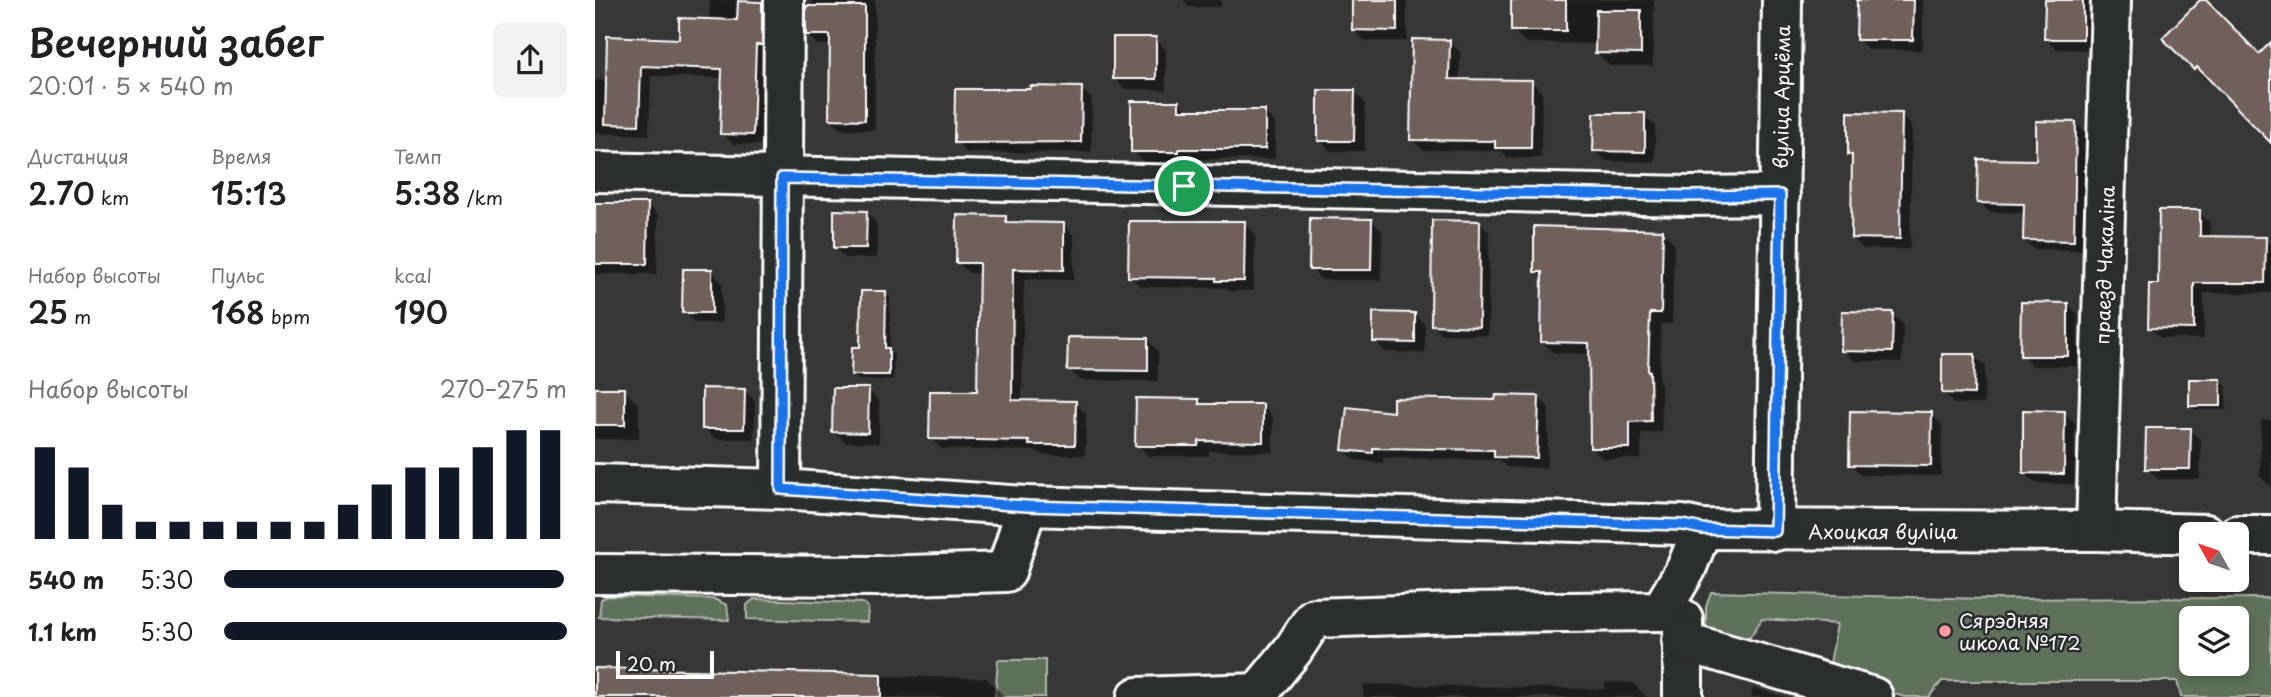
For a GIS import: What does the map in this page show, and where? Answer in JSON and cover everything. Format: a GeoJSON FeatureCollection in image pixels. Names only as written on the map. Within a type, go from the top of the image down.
{"type":"FeatureCollection","features":[{"type":"Feature","properties":{"kind":"street"},"geometry":{"type":"LineString","coordinates":[[781,489],[784,0]]}},
{"type":"Feature","properties":{"kind":"street","name":"вуліца Арцёма"},"geometry":{"type":"LineString","coordinates":[[1775,531],[1782,0]]}},
{"type":"Feature","properties":{"kind":"street","name":"праезд Чакаліна"},"geometry":{"type":"LineString","coordinates":[[2097,531],[2111,0]]}},
{"type":"Feature","properties":{"kind":"street"},"geometry":{"type":"LineString","coordinates":[[595,173],[1780,195]]}},
{"type":"Feature","properties":{"kind":"street","name":"Ахоцкая вуліца"},"geometry":{"type":"LineString","coordinates":[[595,484],[781,489],[1027,506],[1683,525],[1702,529],[2179,533]]}},
{"type":"Feature","properties":{"kind":"street"},"geometry":{"type":"LineString","coordinates":[[595,574],[877,576],[1006,572],[1027,506]]}},
{"type":"Feature","properties":{"kind":"street"},"geometry":{"type":"LineString","coordinates":[[1137,697],[1258,695],[1314,618],[1457,613],[1661,611],[1686,569],[1702,529]]}},
{"type":"Feature","properties":{"kind":"street"},"geometry":{"type":"LineString","coordinates":[[2249,535],[2271,536]]}},
{"type":"Feature","properties":{"kind":"street"},"geometry":{"type":"LineString","coordinates":[[1683,697],[1682,641],[1686,569]]}},
{"type":"Feature","properties":{"kind":"street"},"geometry":{"type":"LineString","coordinates":[[1682,641],[1874,697]]}},
{"type":"Feature","properties":{"kind":"green space","name":"Сярэдняя школа №172"},"geometry":{"type":"Polygon","coordinates":[[[1711,592],[1987,599],[2271,598],[2271,697],[2181,697],[2177,681],[1942,681],[1929,697],[1905,697],[1828,675],[1837,624],[1762,619],[1750,637],[1714,637],[1706,631],[1706,606],[1711,592]]]}},
{"type":"Feature","properties":{"kind":"green space"},"geometry":{"type":"Polygon","coordinates":[[[608,596],[714,599],[727,605],[729,620],[599,617],[601,599],[608,596]]]}},
{"type":"Feature","properties":{"kind":"green space"},"geometry":{"type":"Polygon","coordinates":[[[754,599],[863,603],[868,607],[867,622],[747,619],[747,605],[754,599]]]}},
{"type":"Feature","properties":{"kind":"green space"},"geometry":{"type":"Polygon","coordinates":[[[998,660],[1045,660],[1045,697],[995,697],[998,660]]]}},
{"type":"Feature","properties":{"kind":"building"},"geometry":{"type":"Polygon","coordinates":[[[1352,0],[1397,0],[1397,31],[1352,30],[1352,0]]]}},
{"type":"Feature","properties":{"kind":"building"},"geometry":{"type":"Polygon","coordinates":[[[1511,0],[1566,0],[1566,31],[1511,31],[1511,0]]]}},
{"type":"Feature","properties":{"kind":"building"},"geometry":{"type":"Polygon","coordinates":[[[1857,0],[1914,0],[1913,40],[1856,40],[1857,0]]]}},
{"type":"Feature","properties":{"kind":"building"},"geometry":{"type":"Polygon","coordinates":[[[2045,0],[2083,0],[2083,39],[2044,39],[2045,0]]]}},
{"type":"Feature","properties":{"kind":"building"},"geometry":{"type":"Polygon","coordinates":[[[2200,0],[2206,0],[2259,54],[2271,42],[2271,143],[2197,67],[2194,70],[2162,38],[2200,0]]]}},
{"type":"Feature","properties":{"kind":"building"},"geometry":{"type":"Polygon","coordinates":[[[738,1],[762,2],[762,45],[756,45],[753,135],[720,134],[722,69],[641,66],[639,125],[605,124],[607,36],[679,39],[679,18],[737,20],[738,1]]]}},
{"type":"Feature","properties":{"kind":"building"},"geometry":{"type":"Polygon","coordinates":[[[806,6],[865,6],[865,120],[829,119],[830,35],[806,35],[806,6]]]}},
{"type":"Feature","properties":{"kind":"building"},"geometry":{"type":"Polygon","coordinates":[[[1596,10],[1641,10],[1641,54],[1595,53],[1596,10]]]}},
{"type":"Feature","properties":{"kind":"building"},"geometry":{"type":"Polygon","coordinates":[[[1113,37],[1156,37],[1156,79],[1113,79],[1113,37]]]}},
{"type":"Feature","properties":{"kind":"building"},"geometry":{"type":"Polygon","coordinates":[[[1412,39],[1450,40],[1449,79],[1532,80],[1531,148],[1495,148],[1495,141],[1410,140],[1412,39]]]}},
{"type":"Feature","properties":{"kind":"building"},"geometry":{"type":"Polygon","coordinates":[[[1030,86],[1082,87],[1081,142],[954,143],[955,89],[1030,89],[1030,86]]]}},
{"type":"Feature","properties":{"kind":"building"},"geometry":{"type":"Polygon","coordinates":[[[1318,90],[1355,90],[1354,141],[1318,141],[1318,90]]]}},
{"type":"Feature","properties":{"kind":"building"},"geometry":{"type":"Polygon","coordinates":[[[1131,101],[1179,101],[1179,110],[1265,110],[1265,149],[1131,152],[1131,101]]]}},
{"type":"Feature","properties":{"kind":"building"},"geometry":{"type":"Polygon","coordinates":[[[1848,112],[1902,113],[1900,239],[1851,238],[1852,155],[1848,155],[1848,112]]]}},
{"type":"Feature","properties":{"kind":"building"},"geometry":{"type":"Polygon","coordinates":[[[1594,113],[1645,113],[1645,152],[1593,151],[1594,113]]]}},
{"type":"Feature","properties":{"kind":"building"},"geometry":{"type":"Polygon","coordinates":[[[2036,121],[2076,122],[2074,241],[2023,240],[2024,204],[1977,203],[1978,159],[2036,160],[2036,121]]]}},
{"type":"Feature","properties":{"kind":"building"},"geometry":{"type":"Polygon","coordinates":[[[595,203],[648,203],[647,264],[595,264],[595,203]]]}},
{"type":"Feature","properties":{"kind":"building"},"geometry":{"type":"Polygon","coordinates":[[[834,210],[867,211],[866,248],[834,248],[834,210]]]}},
{"type":"Feature","properties":{"kind":"building"},"geometry":{"type":"Polygon","coordinates":[[[2159,210],[2200,210],[2200,236],[2266,237],[2265,283],[2194,283],[2194,329],[2148,328],[2149,284],[2158,284],[2159,210]]]}},
{"type":"Feature","properties":{"kind":"building"},"geometry":{"type":"Polygon","coordinates":[[[957,215],[1006,216],[1006,222],[1064,223],[1064,270],[1013,269],[1012,400],[1076,401],[1075,445],[1029,445],[1029,441],[929,439],[930,391],[977,391],[979,263],[956,263],[957,215]]]}},
{"type":"Feature","properties":{"kind":"building"},"geometry":{"type":"Polygon","coordinates":[[[1310,218],[1372,219],[1371,270],[1309,270],[1310,218]]]}},
{"type":"Feature","properties":{"kind":"building"},"geometry":{"type":"Polygon","coordinates":[[[1432,220],[1480,221],[1479,327],[1431,325],[1432,220]]]}},
{"type":"Feature","properties":{"kind":"building"},"geometry":{"type":"Polygon","coordinates":[[[1129,221],[1245,221],[1244,281],[1128,277],[1129,221]]]}},
{"type":"Feature","properties":{"kind":"building"},"geometry":{"type":"Polygon","coordinates":[[[1534,226],[1663,230],[1661,313],[1650,313],[1648,371],[1651,421],[1630,422],[1630,448],[1590,448],[1589,343],[1541,342],[1542,272],[1534,272],[1534,226]]]}},
{"type":"Feature","properties":{"kind":"building"},"geometry":{"type":"Polygon","coordinates":[[[683,269],[712,269],[712,313],[682,313],[683,269]]]}},
{"type":"Feature","properties":{"kind":"building"},"geometry":{"type":"Polygon","coordinates":[[[861,291],[886,291],[885,348],[889,348],[889,375],[851,375],[852,347],[860,347],[861,291]]]}},
{"type":"Feature","properties":{"kind":"building"},"geometry":{"type":"Polygon","coordinates":[[[2021,302],[2068,303],[2068,356],[2020,356],[2021,302]]]}},
{"type":"Feature","properties":{"kind":"building"},"geometry":{"type":"Polygon","coordinates":[[[1842,311],[1893,312],[1892,352],[1841,351],[1842,311]]]}},
{"type":"Feature","properties":{"kind":"building"},"geometry":{"type":"Polygon","coordinates":[[[1373,312],[1415,313],[1415,343],[1373,342],[1373,312]]]}},
{"type":"Feature","properties":{"kind":"building"},"geometry":{"type":"Polygon","coordinates":[[[1068,337],[1148,338],[1148,371],[1067,370],[1068,337]]]}},
{"type":"Feature","properties":{"kind":"building"},"geometry":{"type":"Polygon","coordinates":[[[1942,354],[1975,354],[1974,394],[1942,393],[1942,354]]]}},
{"type":"Feature","properties":{"kind":"building"},"geometry":{"type":"Polygon","coordinates":[[[2189,379],[2221,379],[2221,406],[2189,406],[2189,379]]]}},
{"type":"Feature","properties":{"kind":"building"},"geometry":{"type":"Polygon","coordinates":[[[595,388],[625,388],[625,425],[595,425],[595,388]]]}},
{"type":"Feature","properties":{"kind":"building"},"geometry":{"type":"Polygon","coordinates":[[[702,388],[745,389],[744,429],[702,429],[702,388]]]}},
{"type":"Feature","properties":{"kind":"building"},"geometry":{"type":"Polygon","coordinates":[[[833,388],[869,388],[868,433],[832,432],[833,388]]]}},
{"type":"Feature","properties":{"kind":"building"},"geometry":{"type":"Polygon","coordinates":[[[1496,395],[1539,396],[1537,458],[1494,457],[1494,450],[1373,448],[1373,453],[1342,450],[1347,407],[1393,412],[1393,398],[1495,400],[1496,395]]]}},
{"type":"Feature","properties":{"kind":"building"},"geometry":{"type":"Polygon","coordinates":[[[1136,398],[1199,399],[1199,404],[1263,404],[1263,442],[1199,441],[1198,446],[1135,446],[1136,398]]]}},
{"type":"Feature","properties":{"kind":"building"},"geometry":{"type":"Polygon","coordinates":[[[2023,410],[2065,411],[2064,474],[2023,473],[2023,410]]]}},
{"type":"Feature","properties":{"kind":"building"},"geometry":{"type":"Polygon","coordinates":[[[1850,411],[1932,412],[1931,466],[1849,465],[1850,411]]]}},
{"type":"Feature","properties":{"kind":"building"},"geometry":{"type":"Polygon","coordinates":[[[2146,428],[2191,428],[2190,469],[2145,469],[2146,428]]]}},
{"type":"Feature","properties":{"kind":"building"},"geometry":{"type":"Polygon","coordinates":[[[595,668],[881,674],[881,697],[595,697],[595,668]]]}},
{"type":"Feature","properties":{"kind":"place","name":"Сярэдняя школа №172"},"geometry":{"type":"Point","coordinates":[1945,631]}},
{"type":"Feature","properties":{"kind":"route"},"geometry":{"type":"LineString","coordinates":[[782,178],[1184,186],[1688,196],[1780,195],[1775,531],[1702,529],[1683,525],[1027,506],[781,489],[782,178]]}}]}
